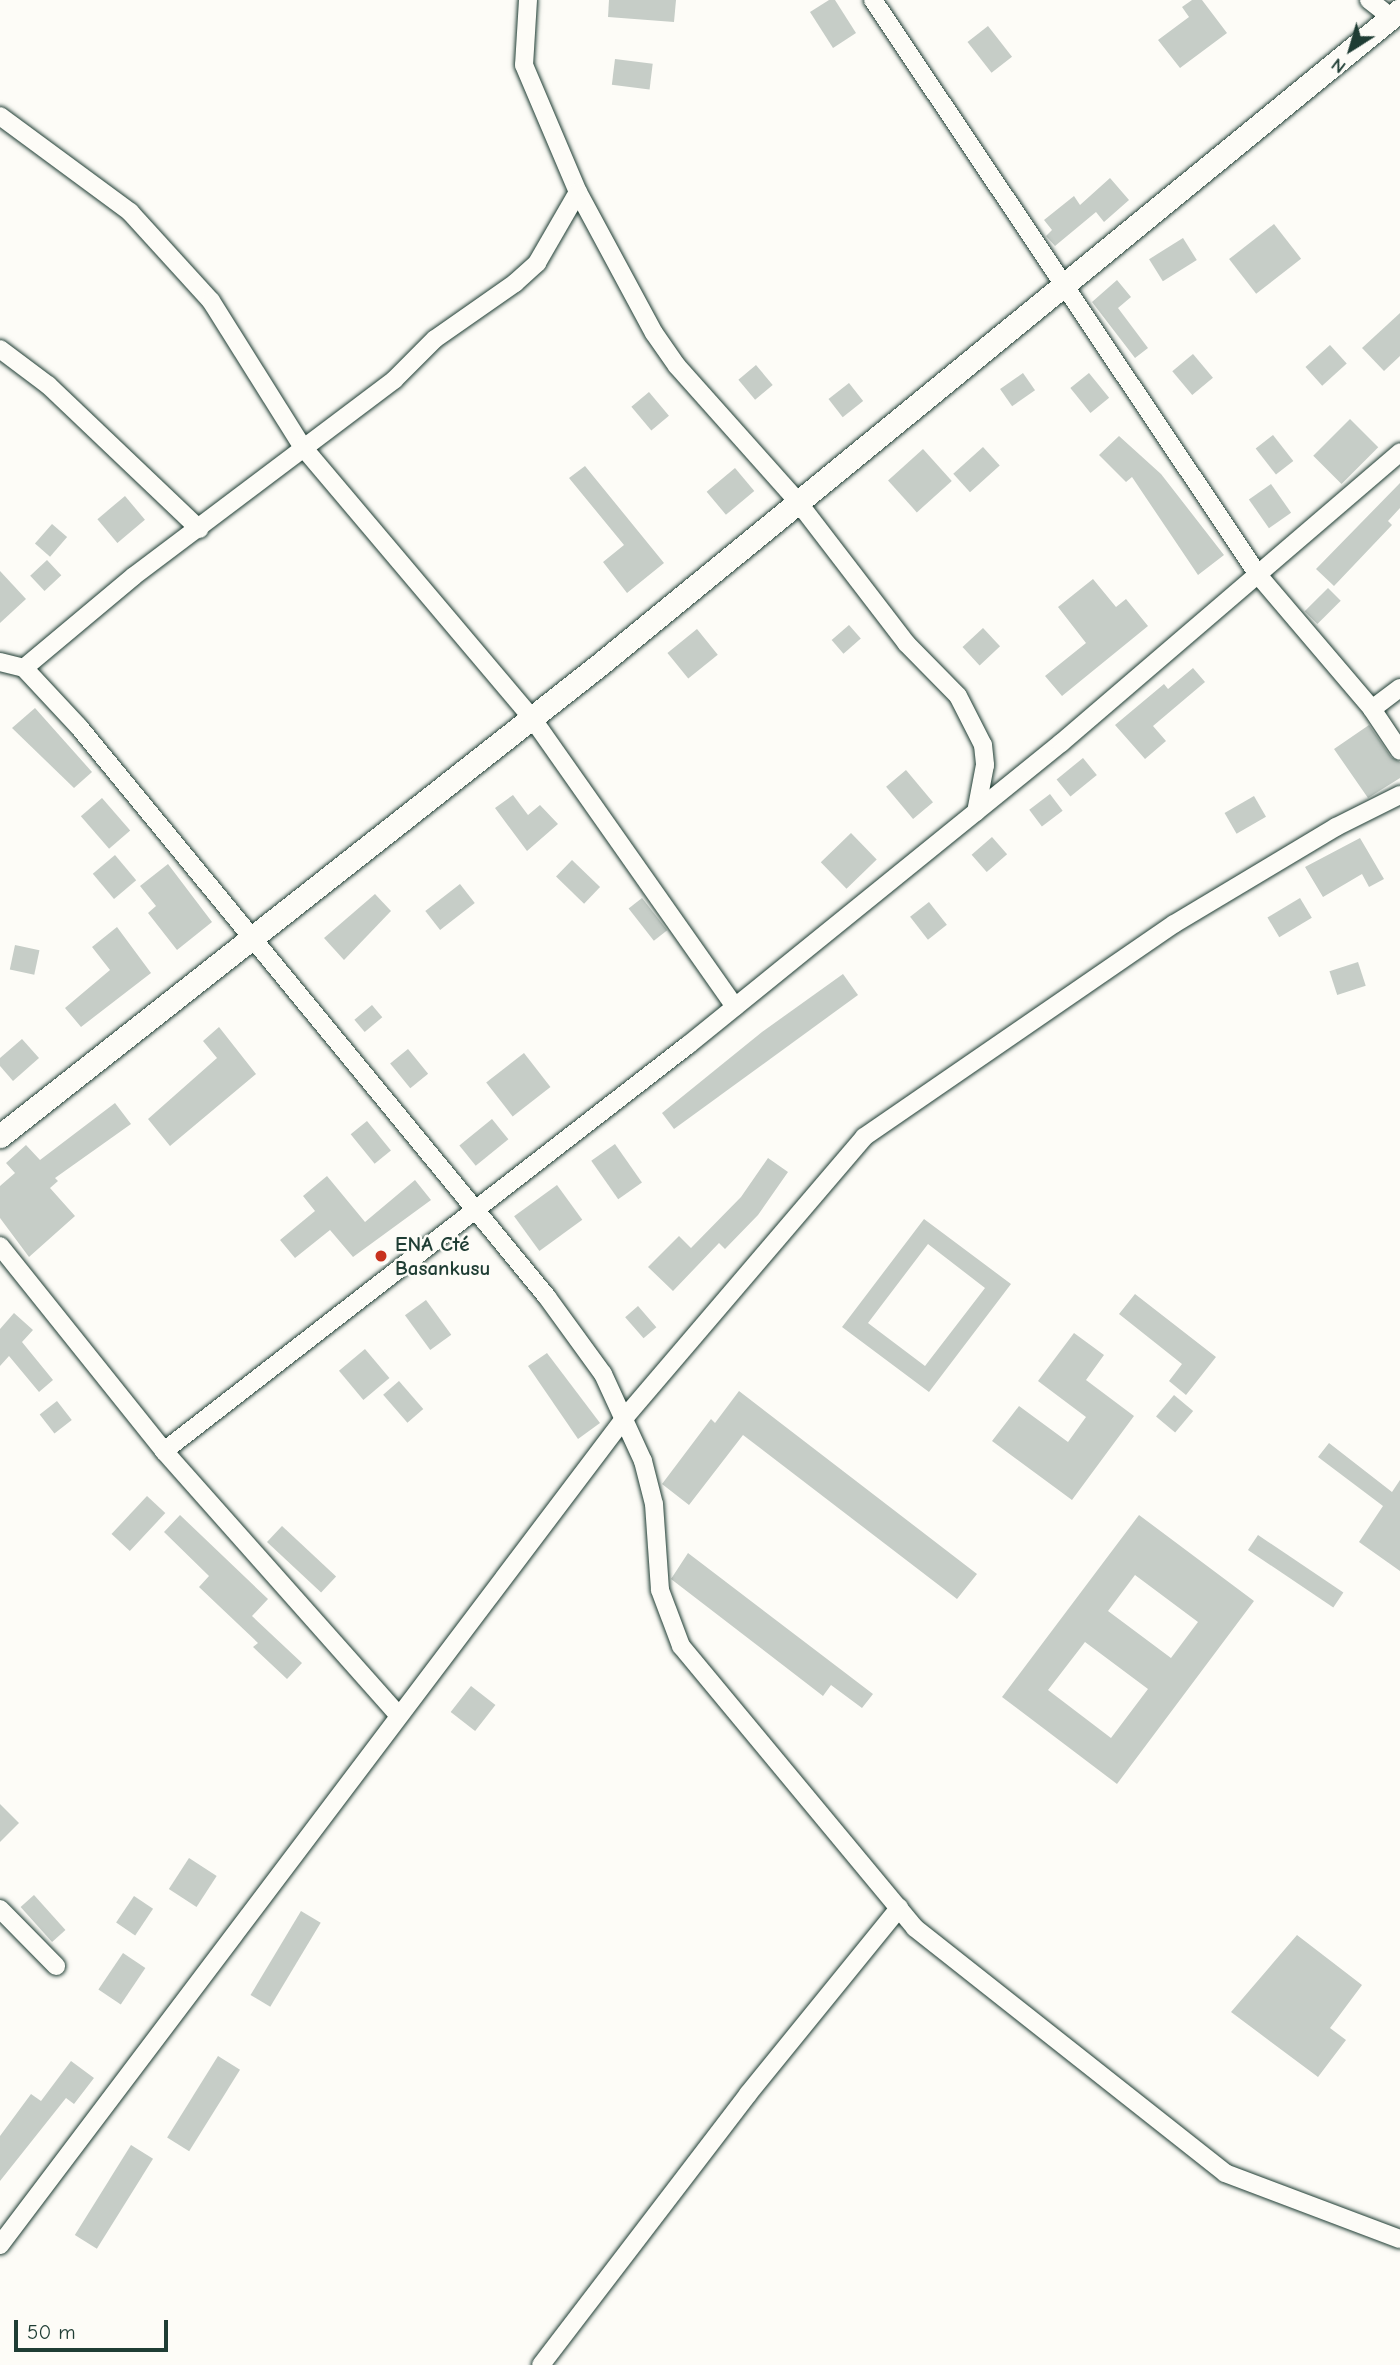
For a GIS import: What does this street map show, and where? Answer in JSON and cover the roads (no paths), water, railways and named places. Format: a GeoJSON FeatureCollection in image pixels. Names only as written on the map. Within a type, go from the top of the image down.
{"type":"FeatureCollection","features":[{"type":"Feature","properties":{"kind":"street"},"geometry":{"type":"LineString","coordinates":[[528,0],[524,65],[578,192],[677,366],[798,502],[906,643],[958,696],[973,720],[985,765],[976,812]]}},
{"type":"Feature","properties":{"kind":"street"},"geometry":{"type":"LineString","coordinates":[[873,0],[1259,576],[1372,709],[1400,751]]}},
{"type":"Feature","properties":{"kind":"street"},"geometry":{"type":"LineString","coordinates":[[0,1136],[532,718],[1396,14],[1370,0]]}},
{"type":"Feature","properties":{"kind":"street"},"geometry":{"type":"LineString","coordinates":[[0,116],[130,212],[211,301],[302,446],[532,718],[735,1007]]}},
{"type":"Feature","properties":{"kind":"street"},"geometry":{"type":"LineString","coordinates":[[24,668],[302,446],[522,276],[544,252],[578,192]]}},
{"type":"Feature","properties":{"kind":"street"},"geometry":{"type":"LineString","coordinates":[[0,349],[48,385],[199,529]]}},
{"type":"Feature","properties":{"kind":"street"},"geometry":{"type":"LineString","coordinates":[[164,1451],[475,1212],[735,1007],[976,812],[1259,576],[1400,452]]}},
{"type":"Feature","properties":{"kind":"street"},"geometry":{"type":"LineString","coordinates":[[0,662],[24,668],[79,727],[255,936],[571,1330],[603,1374],[626,1416],[654,1504],[660,1590],[681,1646],[915,1928],[1224,2173],[1400,2239]]}},
{"type":"Feature","properties":{"kind":"street"},"geometry":{"type":"LineString","coordinates":[[1372,709],[1400,688]]}},
{"type":"Feature","properties":{"kind":"street"},"geometry":{"type":"LineString","coordinates":[[0,2245],[626,1416],[864,1137],[1174,924],[1336,827],[1400,795]]}},
{"type":"Feature","properties":{"kind":"street"},"geometry":{"type":"LineString","coordinates":[[0,1246],[164,1451],[398,1715]]}},
{"type":"Feature","properties":{"kind":"street"},"geometry":{"type":"LineString","coordinates":[[541,2365],[748,2094],[899,1908]]}},
{"type":"Feature","properties":{"kind":"street"},"geometry":{"type":"LineString","coordinates":[[0,1909],[56,1966]]}},
{"type":"Feature","properties":{"kind":"place","name":"ENA Cté Basankusu"},"geometry":{"type":"Point","coordinates":[381,1256]}}]}
